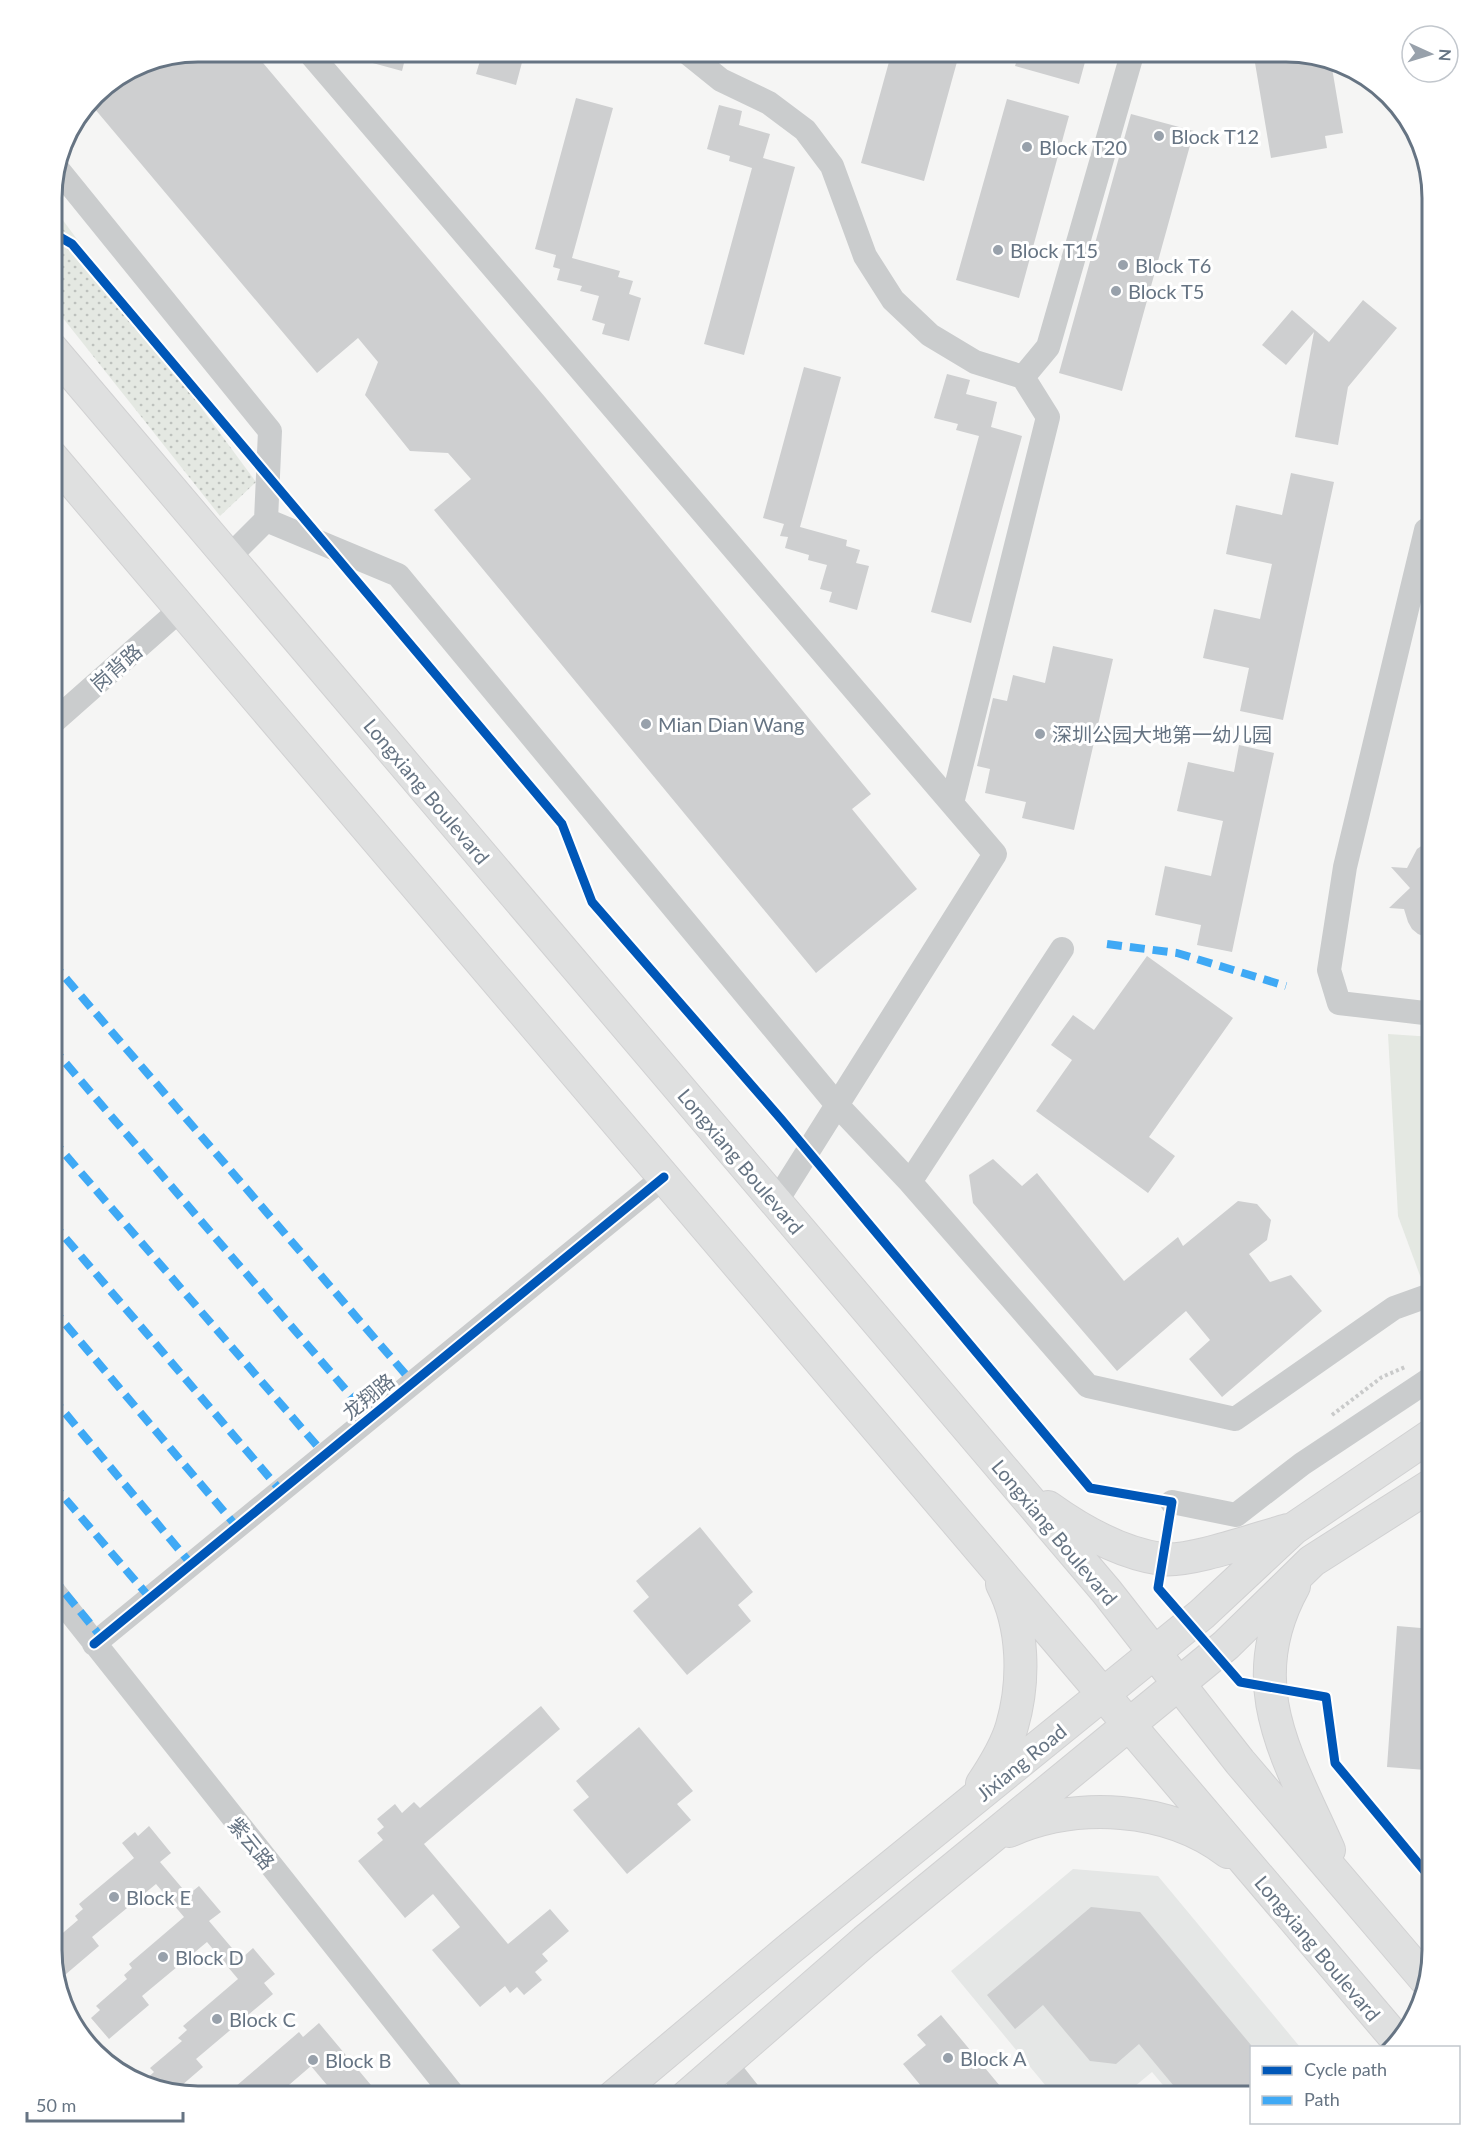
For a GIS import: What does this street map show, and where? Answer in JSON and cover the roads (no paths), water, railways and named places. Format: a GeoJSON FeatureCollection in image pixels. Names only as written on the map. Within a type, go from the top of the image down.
{"type":"FeatureCollection","features":[{"type":"Feature","properties":{"kind":"main road","name":"Longxiang Boulevard"},"geometry":{"type":"LineString","coordinates":[[62,361],[1107,1592],[1240,1762],[1420,1973]]}},
{"type":"Feature","properties":{"kind":"main road","name":"Longxiang Boulevard"},"geometry":{"type":"LineString","coordinates":[[62,469],[1393,2035]]}},
{"type":"Feature","properties":{"kind":"main road","name":"Jixiang Road"},"geometry":{"type":"LineString","coordinates":[[626,2086],[788,1950],[1202,1614],[1293,1529],[1422,1441]]}},
{"type":"Feature","properties":{"kind":"main road"},"geometry":{"type":"LineString","coordinates":[[1017,1486],[1082,1529],[1113,1545],[1162,1559],[1190,1557],[1293,1529]]}},
{"type":"Feature","properties":{"kind":"main road","name":"Jixiang Road"},"geometry":{"type":"LineString","coordinates":[[698,2086],[865,1941],[1226,1645],[1312,1561],[1422,1491]]}},
{"type":"Feature","properties":{"kind":"main road"},"geometry":{"type":"LineString","coordinates":[[954,1816],[978,1790],[998,1760],[1011,1727],[1019,1692],[1020,1657],[1015,1622],[1004,1588],[986,1557],[964,1529]]}},
{"type":"Feature","properties":{"kind":"main road"},"geometry":{"type":"LineString","coordinates":[[1312,1561],[1292,1589],[1278,1620],[1272,1642],[1269,1688],[1279,1736],[1342,1882]]}},
{"type":"Feature","properties":{"kind":"main road"},"geometry":{"type":"LineString","coordinates":[[987,1841],[1024,1824],[1064,1814],[1105,1812],[1136,1815],[1185,1828],[1221,1847],[1254,1872]]}},
{"type":"Feature","properties":{"kind":"street"},"geometry":{"type":"LineString","coordinates":[[317,62],[995,854],[776,1203]]}},
{"type":"Feature","properties":{"kind":"street"},"geometry":{"type":"LineString","coordinates":[[699,62],[721,80],[769,103],[805,130],[832,166],[865,256],[893,300],[930,335],[975,362],[1023,377],[1048,417],[952,803]]}},
{"type":"Feature","properties":{"kind":"street"},"geometry":{"type":"LineString","coordinates":[[1023,377],[1048,347],[1130,62]]}},
{"type":"Feature","properties":{"kind":"street"},"geometry":{"type":"LineString","coordinates":[[64,176],[270,431],[266,520],[229,557]]}},
{"type":"Feature","properties":{"kind":"street"},"geometry":{"type":"LineString","coordinates":[[266,520],[398,575],[838,1106],[910,1182],[1088,1386],[1235,1419],[1394,1308],[1422,1298]]}},
{"type":"Feature","properties":{"kind":"street"},"geometry":{"type":"LineString","coordinates":[[1422,547],[1348,855],[1329,969],[1339,1003],[1422,1013]]}},
{"type":"Feature","properties":{"kind":"street","name":"岗背路"},"geometry":{"type":"LineString","coordinates":[[62,714],[182,609]]}},
{"type":"Feature","properties":{"kind":"street"},"geometry":{"type":"LineString","coordinates":[[910,1182],[1062,949]]}},
{"type":"Feature","properties":{"kind":"street","name":"龙翔路"},"geometry":{"type":"LineString","coordinates":[[94,1644],[664,1177]]}},
{"type":"Feature","properties":{"kind":"street"},"geometry":{"type":"LineString","coordinates":[[1172,1502],[1236,1515],[1302,1464],[1422,1384]]}},
{"type":"Feature","properties":{"kind":"street","name":"紫云路"},"geometry":{"type":"LineString","coordinates":[[62,1602],[445,2086]]}},
{"type":"Feature","properties":{"kind":"street"},"geometry":{"type":"LineString","coordinates":[[724,2063],[743,2086]]}},
{"type":"Feature","properties":{"kind":"place","name":"Block T12"},"geometry":{"type":"Point","coordinates":[1159,136]}},
{"type":"Feature","properties":{"kind":"place","name":"Block T20"},"geometry":{"type":"Point","coordinates":[1027,147]}},
{"type":"Feature","properties":{"kind":"place","name":"Block T15"},"geometry":{"type":"Point","coordinates":[998,250]}},
{"type":"Feature","properties":{"kind":"place","name":"Block T6"},"geometry":{"type":"Point","coordinates":[1123,265]}},
{"type":"Feature","properties":{"kind":"place","name":"Block T5"},"geometry":{"type":"Point","coordinates":[1116,291]}},
{"type":"Feature","properties":{"kind":"place","name":"Mian Dian Wang"},"geometry":{"type":"Point","coordinates":[646,724]}},
{"type":"Feature","properties":{"kind":"place","name":"深圳公园大地第一幼儿园"},"geometry":{"type":"Point","coordinates":[1040,734]}},
{"type":"Feature","properties":{"kind":"place","name":"Block E"},"geometry":{"type":"Point","coordinates":[114,1897]}},
{"type":"Feature","properties":{"kind":"place","name":"Block D"},"geometry":{"type":"Point","coordinates":[163,1957]}},
{"type":"Feature","properties":{"kind":"place","name":"Block C"},"geometry":{"type":"Point","coordinates":[217,2019]}},
{"type":"Feature","properties":{"kind":"place","name":"Block A"},"geometry":{"type":"Point","coordinates":[948,2058]}},
{"type":"Feature","properties":{"kind":"place","name":"Block B"},"geometry":{"type":"Point","coordinates":[313,2060]}}]}
